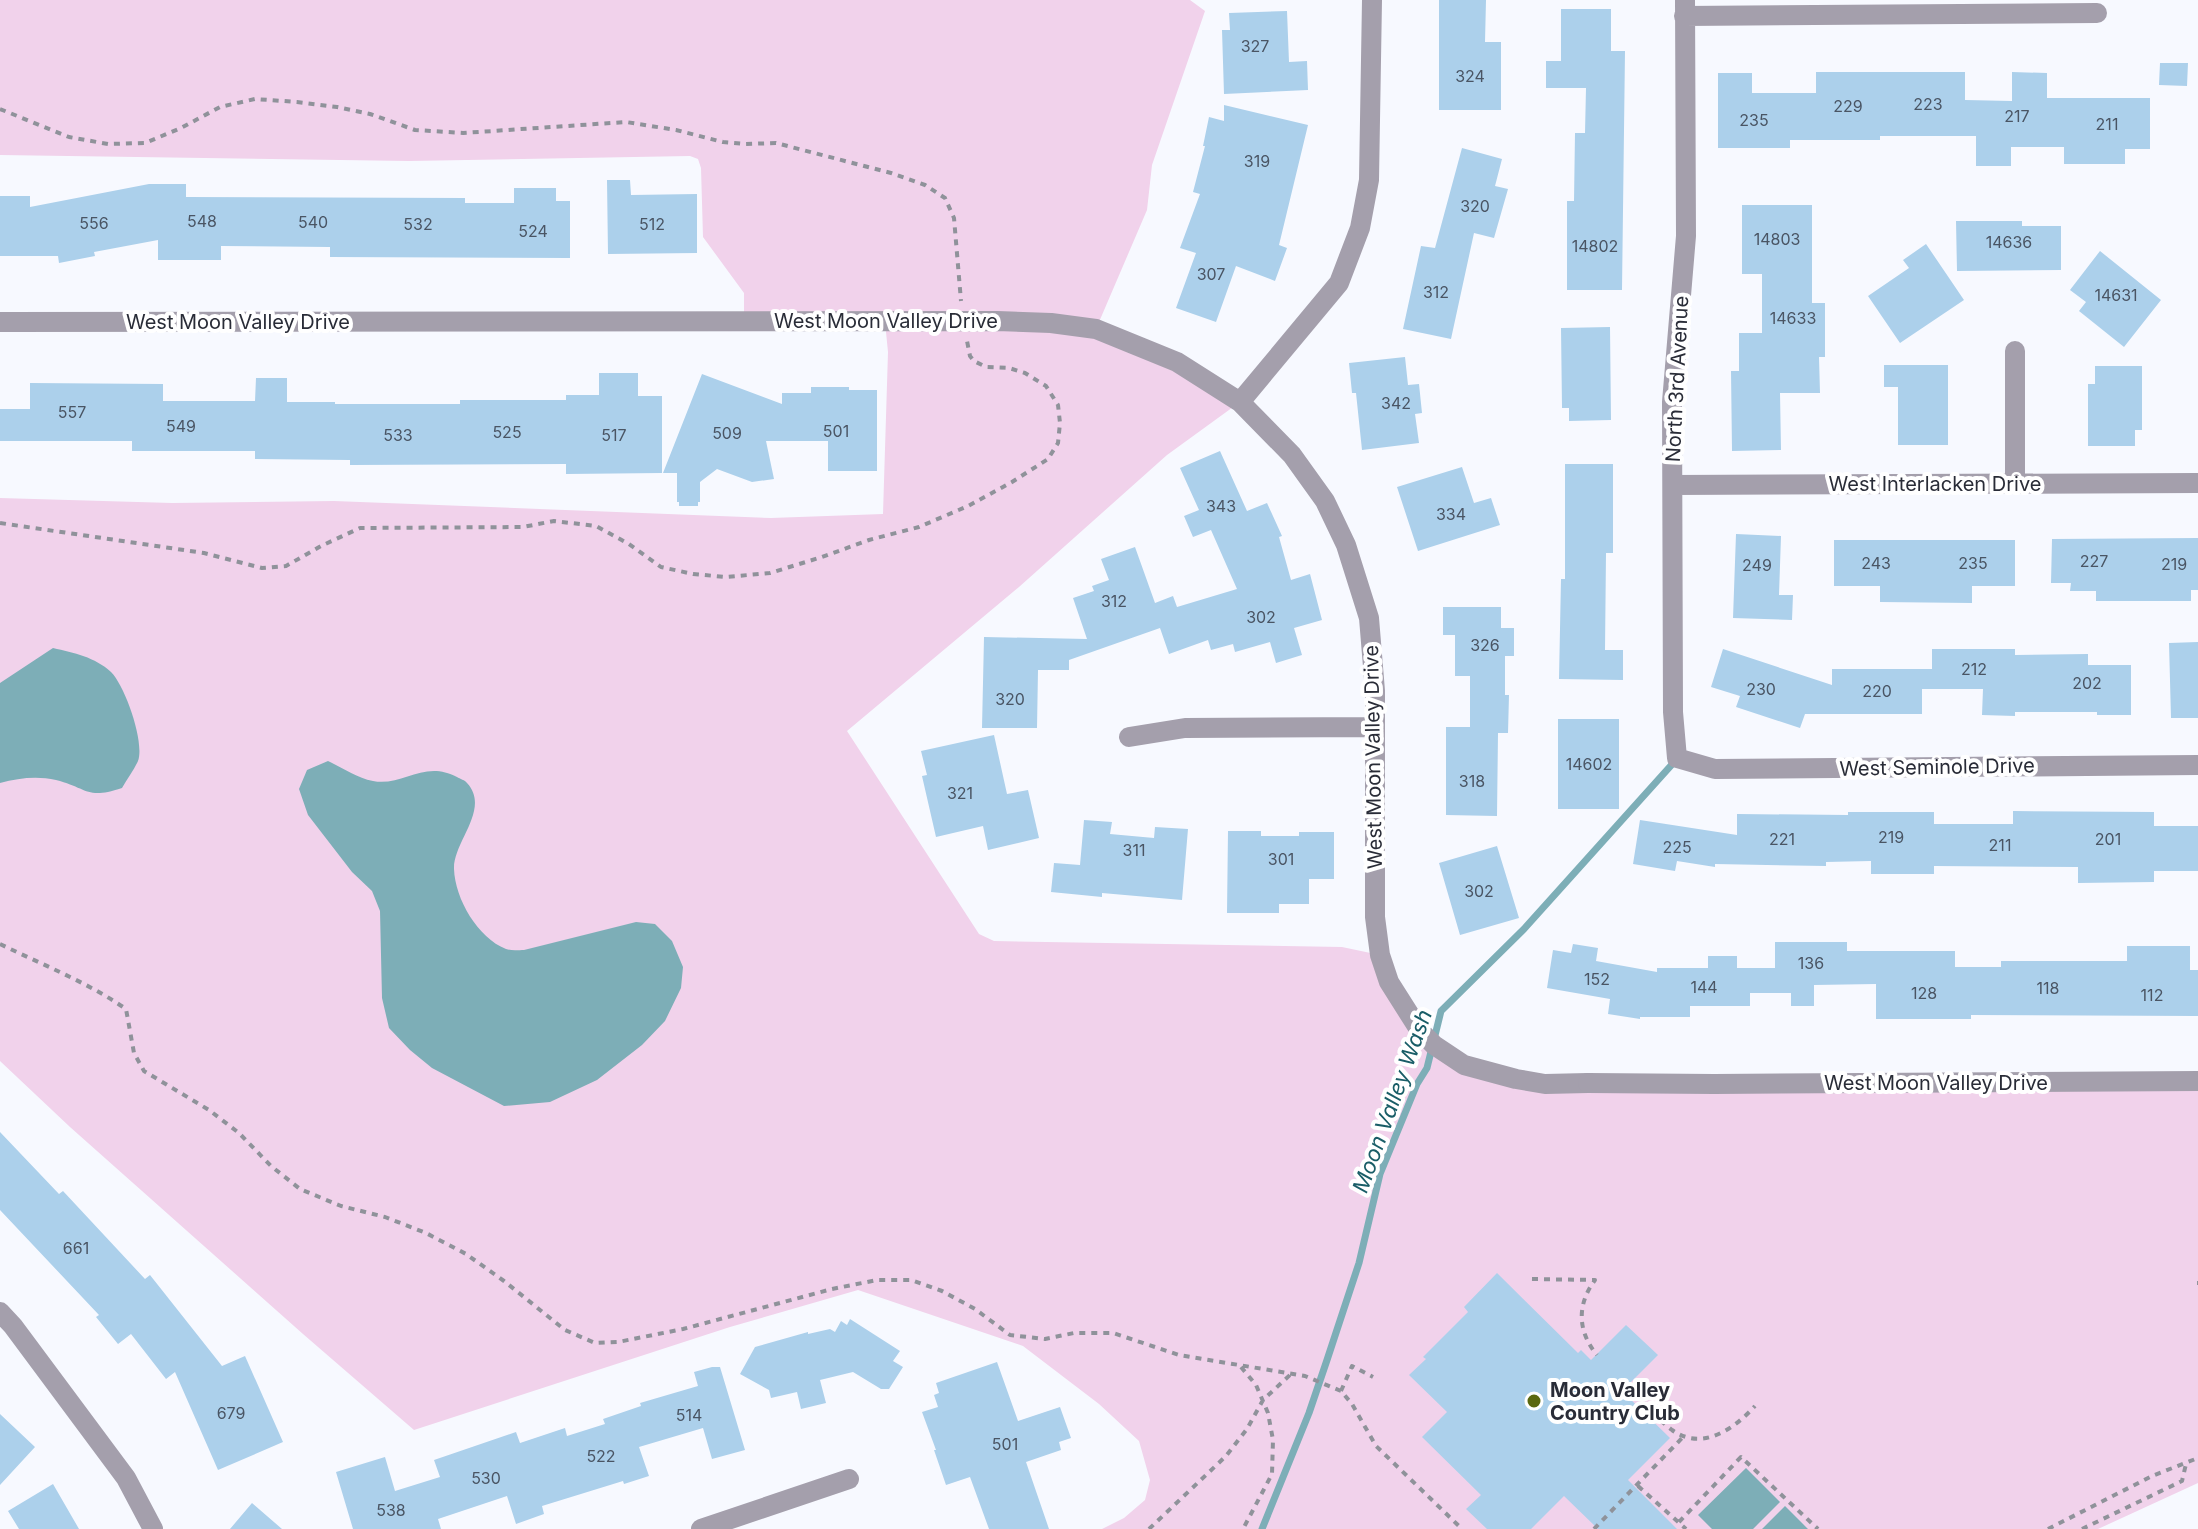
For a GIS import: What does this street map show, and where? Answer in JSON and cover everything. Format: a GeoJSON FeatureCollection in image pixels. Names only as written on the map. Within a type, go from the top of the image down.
{"type":"FeatureCollection","features":[{"type":"Feature","properties":{"kind":"street"},"geometry":{"type":"LineString","coordinates":[[1240,402],[1339,283],[1360,228],[1369,180],[1372,0]]}},
{"type":"Feature","properties":{"kind":"street"},"geometry":{"type":"LineString","coordinates":[[1684,8],[2097,13]]}},
{"type":"Feature","properties":{"kind":"street","name":"North 3rd Avenue"},"geometry":{"type":"LineString","coordinates":[[1677,758],[1673,712],[1672,402],[1686,236],[1684,8]]}},
{"type":"Feature","properties":{"kind":"street","name":"West Moon Valley Drive"},"geometry":{"type":"LineString","coordinates":[[0,322],[963,320],[1051,323],[1096,329],[1177,362],[1240,402],[1292,455],[1325,501],[1346,545],[1369,618],[1375,691],[1375,917],[1380,955],[1389,982],[1420,1031],[1434,1045],[1464,1065],[1545,1084],[2198,1081]]}},
{"type":"Feature","properties":{"kind":"street"},"geometry":{"type":"LineString","coordinates":[[2015,351],[2015,484]]}},
{"type":"Feature","properties":{"kind":"street","name":"West Interlacken Drive"},"geometry":{"type":"LineString","coordinates":[[1673,485],[2198,483]]}},
{"type":"Feature","properties":{"kind":"street"},"geometry":{"type":"LineString","coordinates":[[1129,737],[1185,728],[1375,727]]}},
{"type":"Feature","properties":{"kind":"street","name":"West Seminole Drive"},"geometry":{"type":"LineString","coordinates":[[1677,758],[1715,769],[2198,765]]}},
{"type":"Feature","properties":{"kind":"street"},"geometry":{"type":"LineString","coordinates":[[0,1312],[126,1478],[153,1529]]}},
{"type":"Feature","properties":{"kind":"street"},"geometry":{"type":"LineString","coordinates":[[701,1529],[849,1479]]}},
{"type":"Feature","properties":{"kind":"path"},"geometry":{"type":"LineString","coordinates":[[0,109],[69,137],[108,144],[145,143],[220,107],[255,99],[337,107],[370,114],[415,130],[463,133],[626,122],[723,142],[776,143],[891,173],[925,185],[945,198],[954,218],[963,320],[970,356],[986,367],[1009,368],[1025,373],[1046,386],[1058,405],[1060,423],[1058,443],[1048,459],[968,506],[919,527],[770,573],[726,577],[661,567],[596,526],[554,521],[523,527],[360,528],[286,566],[262,568],[204,553],[0,523]]}},
{"type":"Feature","properties":{"kind":"path"},"geometry":{"type":"LineString","coordinates":[[0,944],[76,980],[126,1009],[134,1053],[144,1071],[209,1110],[300,1189],[341,1206],[385,1217],[426,1233],[466,1254],[565,1330],[595,1343],[618,1342],[683,1329],[877,1280],[911,1280],[942,1291],[975,1309],[1010,1335],[1045,1339],[1074,1333],[1113,1333],[1179,1355],[1305,1376],[1339,1390],[1352,1404],[1376,1446],[1462,1529]]}},
{"type":"Feature","properties":{"kind":"path"},"geometry":{"type":"LineString","coordinates":[[1532,1279],[1595,1280],[1585,1295],[1582,1322],[1588,1344],[1597,1355]]}},
{"type":"Feature","properties":{"kind":"path"},"geometry":{"type":"LineString","coordinates":[[1239,1365],[1256,1385],[1263,1400],[1273,1440],[1272,1474],[1243,1529]]}},
{"type":"Feature","properties":{"kind":"path"},"geometry":{"type":"LineString","coordinates":[[1339,1390],[1352,1366],[1373,1377]]}},
{"type":"Feature","properties":{"kind":"path"},"geometry":{"type":"LineString","coordinates":[[1149,1529],[1226,1456],[1247,1429],[1263,1400],[1291,1374]]}},
{"type":"Feature","properties":{"kind":"path"},"geometry":{"type":"LineString","coordinates":[[1628,1385],[1673,1431],[1684,1436],[1719,1435],[1739,1424],[1755,1406]]}},
{"type":"Feature","properties":{"kind":"path"},"geometry":{"type":"LineString","coordinates":[[1594,1529],[1684,1436]]}},
{"type":"Feature","properties":{"kind":"path"},"geometry":{"type":"LineString","coordinates":[[1679,1522],[1741,1457],[1818,1529]]}},
{"type":"Feature","properties":{"kind":"path"},"geometry":{"type":"LineString","coordinates":[[2048,1529],[2152,1476],[2198,1458]]}},
{"type":"Feature","properties":{"kind":"path"},"geometry":{"type":"LineString","coordinates":[[2082,1529],[2182,1481],[2186,1464]]}},
{"type":"Feature","properties":{"kind":"path"},"geometry":{"type":"LineString","coordinates":[[1638,1486],[1686,1529]]}},
{"type":"Feature","properties":{"kind":"shaded area","name":"Moon Valley Country Club"},"geometry":{"type":"Polygon","coordinates":[[[0,0],[1190,0],[1205,11],[1152,165],[1147,210],[1096,329],[1240,402],[1167,455],[1019,587],[847,731],[979,934],[994,941],[1342,947],[1380,955],[1434,1045],[1516,1079],[2198,1081],[2198,1483],[2098,1529],[1102,1529],[1124,1518],[1145,1500],[1150,1480],[1139,1441],[1099,1404],[1023,1346],[858,1290],[730,1327],[414,1430],[70,1127],[0,1061],[0,498],[172,503],[334,501],[771,518],[883,514],[888,352],[885,322],[744,321],[744,293],[703,237],[701,168],[698,159],[690,156],[409,161],[0,155],[0,0]]]}},
{"type":"Feature","properties":{"kind":"water"},"geometry":{"type":"Polygon","coordinates":[[[53,648],[98,663],[111,672],[122,689],[136,728],[139,752],[138,761],[122,788],[94,793],[42,778],[0,783],[0,683],[53,648]]]}},
{"type":"Feature","properties":{"kind":"water"},"geometry":{"type":"Polygon","coordinates":[[[328,761],[373,781],[384,782],[434,771],[445,772],[466,782],[475,804],[455,859],[455,881],[464,905],[478,927],[506,949],[524,950],[636,922],[655,924],[672,941],[683,967],[681,988],[665,1021],[642,1045],[597,1080],[550,1102],[504,1106],[432,1068],[389,1028],[382,998],[380,911],[372,891],[352,872],[308,815],[299,789],[307,770],[328,761]]]}},
{"type":"Feature","properties":{"kind":"water"},"geometry":{"type":"Polygon","coordinates":[[[1746,1468],[1780,1502],[1753,1529],[1712,1529],[1698,1515],[1746,1468]]]}},
{"type":"Feature","properties":{"kind":"water"},"geometry":{"type":"Polygon","coordinates":[[[1785,1506],[1808,1529],[1762,1529],[1785,1506]]]}},
{"type":"Feature","properties":{"kind":"building"},"geometry":{"type":"Polygon","coordinates":[[[1439,0],[1486,0],[1485,42],[1501,42],[1501,110],[1439,110],[1439,0]]]}},
{"type":"Feature","properties":{"kind":"building"},"geometry":{"type":"Polygon","coordinates":[[[1561,9],[1611,9],[1611,51],[1625,51],[1622,290],[1567,290],[1567,201],[1574,201],[1575,133],[1585,133],[1586,88],[1546,88],[1546,61],[1561,61],[1561,9]]]}},
{"type":"Feature","properties":{"kind":"building"},"geometry":{"type":"Polygon","coordinates":[[[1287,11],[1289,62],[1307,61],[1308,90],[1224,94],[1222,30],[1230,30],[1229,13],[1287,11]]]}},
{"type":"Feature","properties":{"kind":"building"},"geometry":{"type":"Polygon","coordinates":[[[2160,63],[2188,63],[2187,86],[2159,85],[2160,63]]]}},
{"type":"Feature","properties":{"kind":"building"},"geometry":{"type":"Polygon","coordinates":[[[1816,72],[1965,72],[1965,100],[2012,101],[2012,72],[2047,73],[2047,98],[2150,98],[2150,149],[2125,149],[2125,164],[2064,164],[2064,147],[2011,147],[2011,166],[1976,166],[1976,136],[1790,140],[1790,148],[1718,148],[1718,73],[1752,73],[1752,93],[1816,93],[1816,72]]]}},
{"type":"Feature","properties":{"kind":"building"},"geometry":{"type":"Polygon","coordinates":[[[1224,105],[1308,125],[1279,245],[1287,248],[1275,281],[1236,266],[1216,322],[1176,308],[1196,253],[1180,248],[1200,194],[1193,192],[1209,117],[1224,121],[1224,105]]]}},
{"type":"Feature","properties":{"kind":"building"},"geometry":{"type":"Polygon","coordinates":[[[1462,148],[1502,159],[1495,186],[1508,189],[1494,238],[1474,233],[1451,339],[1403,329],[1421,246],[1435,248],[1462,148]]]}},
{"type":"Feature","properties":{"kind":"building"},"geometry":{"type":"Polygon","coordinates":[[[607,180],[630,180],[631,195],[697,194],[697,253],[608,254],[607,180]]]}},
{"type":"Feature","properties":{"kind":"building"},"geometry":{"type":"Polygon","coordinates":[[[149,184],[186,184],[186,197],[465,198],[465,203],[514,203],[514,188],[556,188],[556,201],[570,201],[570,258],[330,257],[330,247],[221,246],[221,260],[158,260],[158,240],[94,252],[95,256],[59,263],[58,256],[0,256],[0,196],[30,196],[30,207],[149,184]]]}},
{"type":"Feature","properties":{"kind":"building"},"geometry":{"type":"Polygon","coordinates":[[[1742,205],[1812,205],[1812,303],[1825,303],[1825,357],[1819,357],[1820,393],[1780,393],[1781,450],[1732,451],[1731,371],[1739,371],[1739,333],[1762,333],[1762,274],[1742,274],[1742,205]]]}},
{"type":"Feature","properties":{"kind":"building"},"geometry":{"type":"Polygon","coordinates":[[[1956,221],[2022,221],[2022,226],[2061,226],[2061,270],[1957,271],[1956,221]]]}},
{"type":"Feature","properties":{"kind":"building"},"geometry":{"type":"Polygon","coordinates":[[[1926,244],[1964,300],[1900,343],[1868,296],[1909,268],[1903,260],[1926,244]]]}},
{"type":"Feature","properties":{"kind":"building"},"geometry":{"type":"Polygon","coordinates":[[[2100,251],[2161,300],[2124,347],[2079,311],[2086,302],[2070,290],[2100,251]]]}},
{"type":"Feature","properties":{"kind":"building"},"geometry":{"type":"Polygon","coordinates":[[[1610,327],[1611,420],[1569,421],[1569,408],[1562,408],[1561,328],[1610,327]]]}},
{"type":"Feature","properties":{"kind":"building"},"geometry":{"type":"Polygon","coordinates":[[[1405,357],[1408,385],[1419,384],[1422,413],[1415,414],[1419,443],[1362,450],[1356,393],[1352,393],[1349,363],[1405,357]]]}},
{"type":"Feature","properties":{"kind":"building"},"geometry":{"type":"Polygon","coordinates":[[[1884,365],[1948,365],[1948,445],[1898,445],[1898,387],[1884,387],[1884,365]]]}},
{"type":"Feature","properties":{"kind":"building"},"geometry":{"type":"Polygon","coordinates":[[[2095,366],[2142,366],[2142,430],[2135,430],[2135,446],[2088,446],[2088,384],[2095,384],[2095,366]]]}},
{"type":"Feature","properties":{"kind":"building"},"geometry":{"type":"Polygon","coordinates":[[[599,373],[638,373],[638,396],[662,396],[662,473],[566,474],[566,464],[350,465],[350,460],[255,459],[255,451],[132,451],[132,441],[0,441],[0,409],[30,409],[30,383],[163,384],[163,401],[255,401],[256,378],[287,378],[287,402],[460,404],[460,400],[566,400],[566,395],[599,395],[599,373]]]}},
{"type":"Feature","properties":{"kind":"building"},"geometry":{"type":"Polygon","coordinates":[[[702,374],[782,404],[782,393],[811,393],[811,387],[877,390],[877,471],[828,471],[828,441],[766,441],[774,479],[752,482],[717,469],[700,482],[698,506],[679,506],[677,473],[663,473],[702,374]]]}},
{"type":"Feature","properties":{"kind":"building"},"geometry":{"type":"Polygon","coordinates":[[[1220,451],[1247,511],[1267,503],[1282,536],[1279,537],[1291,580],[1310,574],[1322,620],[1294,628],[1302,655],[1276,663],[1270,642],[1235,652],[1233,644],[1211,650],[1208,640],[1169,654],[1160,628],[1069,660],[1069,670],[1038,670],[1037,728],[982,728],[984,637],[1087,639],[1073,598],[1094,591],[1092,586],[1109,580],[1101,559],[1135,547],[1155,603],[1173,596],[1177,607],[1237,589],[1211,530],[1193,537],[1184,516],[1199,510],[1180,468],[1220,451]]]}},
{"type":"Feature","properties":{"kind":"building"},"geometry":{"type":"Polygon","coordinates":[[[1565,464],[1613,464],[1613,553],[1606,553],[1605,650],[1623,650],[1623,680],[1559,679],[1561,579],[1565,579],[1565,464]]]}},
{"type":"Feature","properties":{"kind":"building"},"geometry":{"type":"Polygon","coordinates":[[[1462,467],[1474,503],[1491,498],[1500,525],[1418,551],[1397,487],[1462,467]]]}},
{"type":"Feature","properties":{"kind":"building"},"geometry":{"type":"Polygon","coordinates":[[[1736,534],[1781,536],[1779,595],[1793,595],[1792,620],[1733,618],[1736,534]]]}},
{"type":"Feature","properties":{"kind":"building"},"geometry":{"type":"Polygon","coordinates":[[[2198,538],[2198,590],[2191,590],[2191,601],[2096,601],[2096,591],[2070,591],[2071,583],[2051,583],[2052,539],[2198,538]]]}},
{"type":"Feature","properties":{"kind":"building"},"geometry":{"type":"Polygon","coordinates":[[[1834,540],[2015,540],[2015,586],[1972,586],[1972,603],[1880,602],[1880,586],[1834,586],[1834,540]]]}},
{"type":"Feature","properties":{"kind":"building"},"geometry":{"type":"Polygon","coordinates":[[[1443,607],[1501,607],[1501,628],[1514,628],[1514,656],[1505,656],[1505,695],[1509,695],[1508,733],[1498,733],[1497,816],[1446,815],[1446,727],[1470,727],[1470,676],[1455,676],[1455,635],[1443,635],[1443,607]]]}},
{"type":"Feature","properties":{"kind":"building"},"geometry":{"type":"Polygon","coordinates":[[[2198,642],[2198,718],[2171,718],[2169,643],[2198,642]]]}},
{"type":"Feature","properties":{"kind":"building"},"geometry":{"type":"Polygon","coordinates":[[[1723,649],[1832,685],[1832,669],[1932,669],[1932,649],[2015,649],[2015,655],[2088,654],[2088,665],[2131,665],[2131,715],[2015,712],[2015,716],[1982,715],[1983,689],[1922,689],[1922,714],[1805,714],[1800,728],[1736,707],[1740,696],[1711,687],[1723,649]]]}},
{"type":"Feature","properties":{"kind":"building"},"geometry":{"type":"Polygon","coordinates":[[[1558,719],[1619,719],[1619,809],[1558,809],[1558,719]]]}},
{"type":"Feature","properties":{"kind":"building"},"geometry":{"type":"Polygon","coordinates":[[[994,735],[1007,794],[1028,790],[1039,838],[988,850],[983,826],[936,837],[922,776],[927,775],[921,751],[994,735]]]}},
{"type":"Feature","properties":{"kind":"building"},"geometry":{"type":"Polygon","coordinates":[[[2013,811],[2154,812],[2154,826],[2198,826],[2198,871],[2154,871],[2154,882],[2078,883],[2078,867],[1934,866],[1934,874],[1871,874],[1871,861],[1826,862],[1826,866],[1715,864],[1715,867],[1677,861],[1675,871],[1633,864],[1640,820],[1737,835],[1737,814],[1934,812],[1934,824],[2013,824],[2013,811]]]}},
{"type":"Feature","properties":{"kind":"building"},"geometry":{"type":"Polygon","coordinates":[[[1084,820],[1112,822],[1110,834],[1154,838],[1155,827],[1188,829],[1182,900],[1051,892],[1054,863],[1080,865],[1084,820]]]}},
{"type":"Feature","properties":{"kind":"building"},"geometry":{"type":"Polygon","coordinates":[[[1228,831],[1261,831],[1261,836],[1334,832],[1334,879],[1309,879],[1309,904],[1279,904],[1279,913],[1227,913],[1228,831]]]}},
{"type":"Feature","properties":{"kind":"building"},"geometry":{"type":"Polygon","coordinates":[[[1497,846],[1519,918],[1460,935],[1439,863],[1497,846]]]}},
{"type":"Feature","properties":{"kind":"building"},"geometry":{"type":"Polygon","coordinates":[[[1775,942],[1847,942],[1847,951],[1955,951],[1955,967],[2001,967],[2001,961],[2127,961],[2127,946],[2190,946],[2190,970],[2198,970],[2198,1016],[1971,1015],[1971,1019],[1876,1019],[1876,984],[1814,985],[1814,1006],[1791,1006],[1791,993],[1750,993],[1750,1006],[1690,1006],[1690,1017],[1640,1019],[1608,1014],[1610,999],[1547,988],[1553,950],[1571,953],[1573,944],[1598,948],[1596,961],[1657,972],[1657,968],[1708,968],[1708,956],[1737,956],[1737,968],[1775,968],[1775,942]]]}},
{"type":"Feature","properties":{"kind":"building"},"geometry":{"type":"Polygon","coordinates":[[[0,1132],[59,1194],[63,1191],[145,1279],[150,1275],[222,1366],[245,1356],[283,1442],[218,1470],[175,1372],[166,1379],[131,1334],[118,1344],[96,1317],[99,1315],[0,1210],[0,1132]]]}},
{"type":"Feature","properties":{"kind":"building","name":"Moon Valley Country Club"},"geometry":{"type":"Polygon","coordinates":[[[1497,1273],[1578,1353],[1581,1350],[1591,1360],[1626,1325],[1658,1355],[1622,1391],[1670,1438],[1628,1480],[1677,1529],[1598,1529],[1564,1496],[1531,1529],[1487,1529],[1466,1509],[1481,1495],[1422,1437],[1447,1412],[1409,1375],[1468,1312],[1464,1307],[1497,1273]]]}},
{"type":"Feature","properties":{"kind":"building"},"geometry":{"type":"Polygon","coordinates":[[[850,1319],[900,1351],[893,1361],[903,1367],[889,1389],[881,1389],[853,1372],[820,1380],[826,1403],[801,1409],[797,1392],[771,1398],[769,1390],[740,1374],[755,1347],[808,1332],[830,1329],[835,1332],[841,1321],[847,1325],[850,1319]]]}},
{"type":"Feature","properties":{"kind":"building"},"geometry":{"type":"Polygon","coordinates":[[[997,1362],[1018,1421],[1060,1407],[1071,1438],[1059,1442],[1061,1450],[1026,1462],[1049,1529],[989,1529],[970,1477],[946,1485],[922,1412],[938,1407],[934,1395],[939,1393],[936,1383],[997,1362]]]}},
{"type":"Feature","properties":{"kind":"building"},"geometry":{"type":"Polygon","coordinates":[[[720,1367],[745,1450],[712,1459],[703,1428],[639,1447],[649,1476],[542,1506],[544,1514],[516,1524],[507,1496],[438,1519],[441,1529],[353,1529],[336,1472],[385,1457],[395,1491],[440,1477],[434,1460],[516,1432],[520,1443],[565,1428],[567,1436],[605,1424],[603,1419],[641,1406],[640,1403],[698,1386],[694,1372],[720,1367]]]}},
{"type":"Feature","properties":{"kind":"building"},"geometry":{"type":"Polygon","coordinates":[[[0,1414],[35,1447],[0,1485],[0,1414]]]}},
{"type":"Feature","properties":{"kind":"building"},"geometry":{"type":"Polygon","coordinates":[[[53,1484],[79,1529],[19,1529],[8,1511],[53,1484]]]}},
{"type":"Feature","properties":{"kind":"building"},"geometry":{"type":"Polygon","coordinates":[[[252,1503],[282,1529],[230,1529],[252,1503]]]}},
{"type":"Feature","properties":{"kind":"waterway","name":"Moon Valley Wash"},"geometry":{"type":"LineString","coordinates":[[1262,1529],[1309,1413],[1359,1263],[1380,1174],[1417,1084],[1427,1068],[1441,1011],[1524,929],[1676,760]]}},
{"type":"Feature","properties":{"kind":"place","name":"Moon Valley Country Club"},"geometry":{"type":"Point","coordinates":[1534,1401]}}]}
